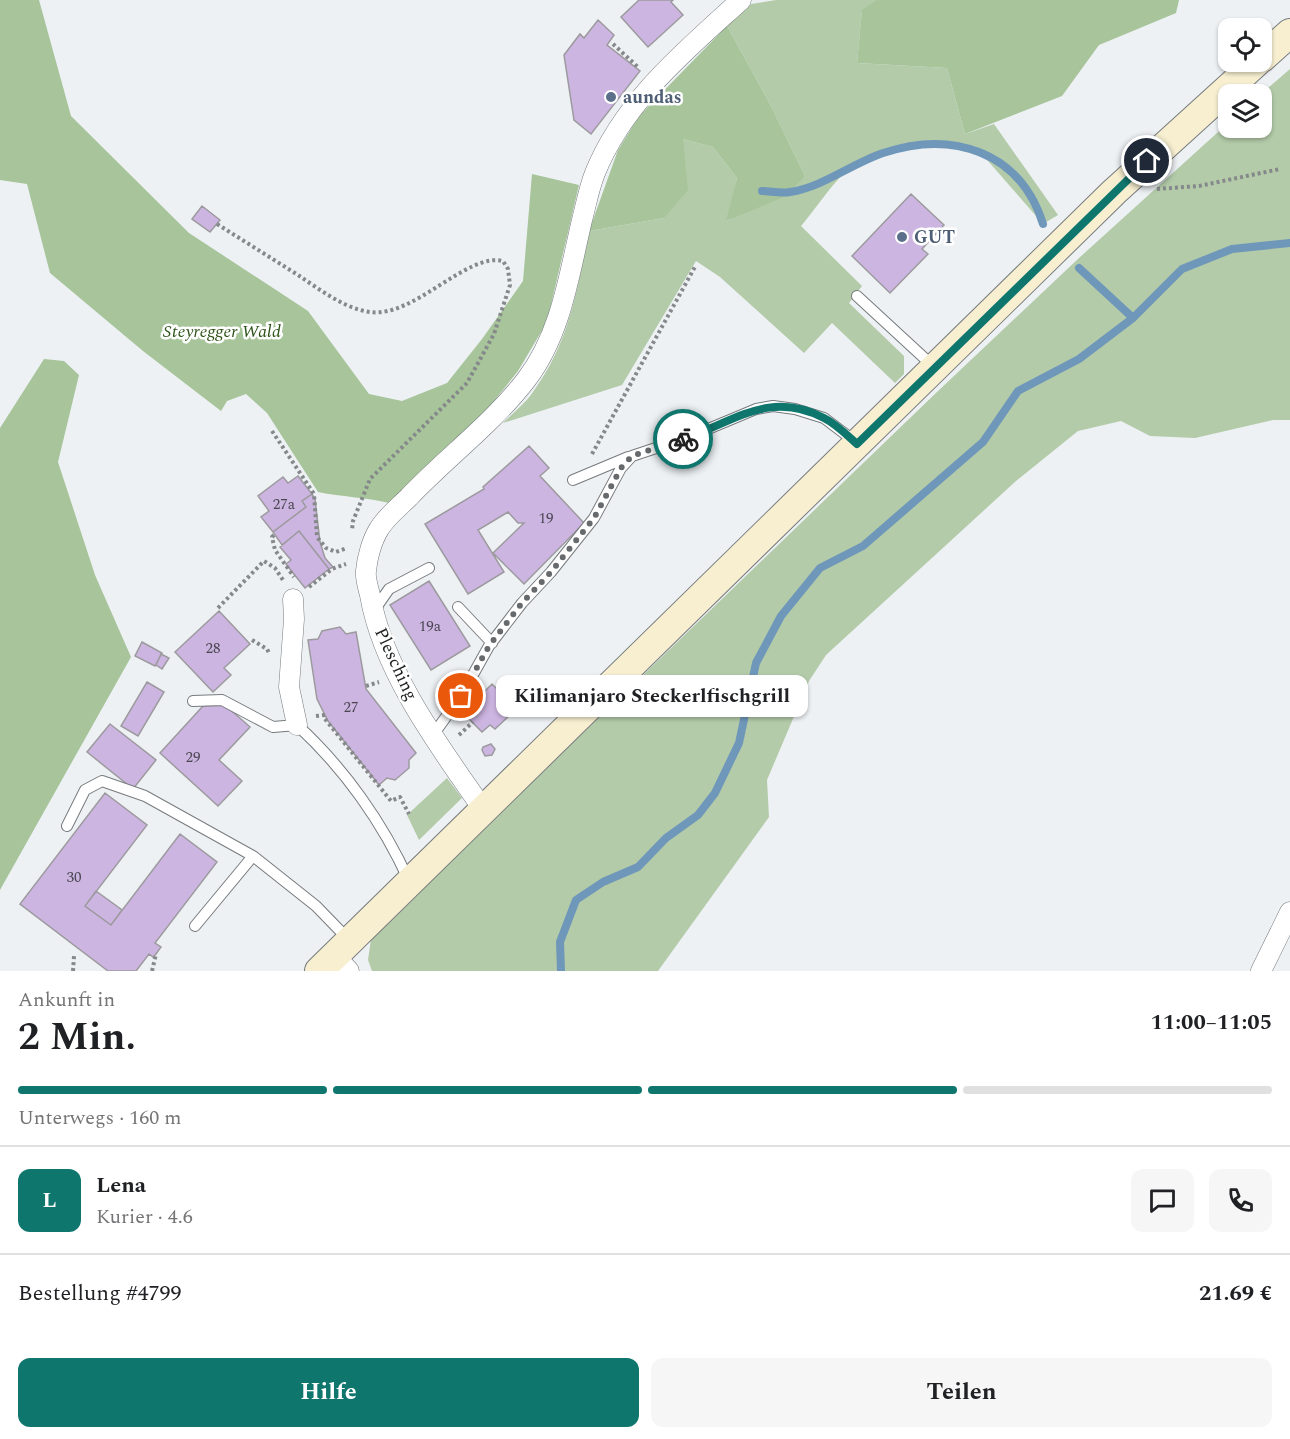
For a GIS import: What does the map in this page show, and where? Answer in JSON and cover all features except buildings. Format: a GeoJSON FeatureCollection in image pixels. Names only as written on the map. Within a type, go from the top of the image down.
{"type":"FeatureCollection","features":[{"type":"Feature","properties":{"kind":"main road"},"geometry":{"type":"LineString","coordinates":[[1272,49],[1290,33]]}},
{"type":"Feature","properties":{"kind":"main road"},"geometry":{"type":"LineString","coordinates":[[332,963],[409,881],[934,367],[1114,192],[1246,72]]}},
{"type":"Feature","properties":{"kind":"street","name":"Plesching"},"geometry":{"type":"LineString","coordinates":[[483,808],[433,735],[402,681],[373,612],[366,572],[370,549],[379,528],[431,474],[473,439],[526,380],[538,362],[561,309],[594,174],[623,120],[639,98],[741,0]]}},
{"type":"Feature","properties":{"kind":"street"},"geometry":{"type":"LineString","coordinates":[[297,725],[289,687],[298,591]]}},
{"type":"Feature","properties":{"kind":"street"},"geometry":{"type":"LineString","coordinates":[[1261,971],[1290,912]]}},
{"type":"Feature","properties":{"kind":"lane"},"geometry":{"type":"LineString","coordinates":[[857,296],[934,367]]}},
{"type":"Feature","properties":{"kind":"lane"},"geometry":{"type":"LineString","coordinates":[[573,480],[632,456],[689,437],[756,409],[773,406],[795,409],[824,418],[857,444]]}},
{"type":"Feature","properties":{"kind":"lane"},"geometry":{"type":"LineString","coordinates":[[433,735],[461,696],[492,643],[522,603],[551,572],[594,518],[621,468],[632,456]]}},
{"type":"Feature","properties":{"kind":"lane"},"geometry":{"type":"LineString","coordinates":[[373,612],[389,589],[429,568]]}},
{"type":"Feature","properties":{"kind":"lane"},"geometry":{"type":"LineString","coordinates":[[458,607],[492,643]]}},
{"type":"Feature","properties":{"kind":"lane"},"geometry":{"type":"LineString","coordinates":[[193,701],[222,700],[273,727],[297,725],[331,758],[393,846],[409,881]]}},
{"type":"Feature","properties":{"kind":"lane"},"geometry":{"type":"LineString","coordinates":[[67,826],[86,790],[102,781],[145,796],[253,856],[316,906],[332,963]]}},
{"type":"Feature","properties":{"kind":"lane"},"geometry":{"type":"LineString","coordinates":[[195,926],[253,856]]}},
{"type":"Feature","properties":{"kind":"path"},"geometry":{"type":"LineString","coordinates":[[613,44],[643,72]]}},
{"type":"Feature","properties":{"kind":"path"},"geometry":{"type":"LineString","coordinates":[[1114,192],[1199,186],[1280,170]]}},
{"type":"Feature","properties":{"kind":"path"},"geometry":{"type":"LineString","coordinates":[[217,224],[349,306],[371,312],[387,312],[493,258],[503,261],[508,268],[510,285],[494,334],[467,383],[370,479],[353,520],[350,540],[352,547],[336,552],[326,548],[317,537],[314,494],[272,431]]}},
{"type":"Feature","properties":{"kind":"path"},"geometry":{"type":"LineString","coordinates":[[590,473],[593,450],[696,265]]}},
{"type":"Feature","properties":{"kind":"path"},"geometry":{"type":"LineString","coordinates":[[274,535],[272,537],[280,559],[298,591]]}},
{"type":"Feature","properties":{"kind":"path"},"geometry":{"type":"LineString","coordinates":[[280,559],[286,554]]}},
{"type":"Feature","properties":{"kind":"path"},"geometry":{"type":"LineString","coordinates":[[218,608],[264,561],[275,568],[298,591]]}},
{"type":"Feature","properties":{"kind":"path"},"geometry":{"type":"LineString","coordinates":[[298,591],[332,569]]}},
{"type":"Feature","properties":{"kind":"path"},"geometry":{"type":"LineString","coordinates":[[252,640],[267,649],[272,659]]}},
{"type":"Feature","properties":{"kind":"path"},"geometry":{"type":"LineString","coordinates":[[327,718],[391,801],[400,797],[409,814]]}},
{"type":"Feature","properties":{"kind":"path"},"geometry":{"type":"LineString","coordinates":[[152,971],[156,954]]}},
{"type":"Feature","properties":{"kind":"path"},"geometry":{"type":"LineString","coordinates":[[73,971],[74,956]]}},
{"type":"Feature","properties":{"kind":"green space","name":"Steyregger Wald"},"geometry":{"type":"Polygon","coordinates":[[[0,0],[39,0],[71,116],[189,233],[308,311],[369,394],[402,401],[447,383],[523,281],[532,174],[579,185],[547,322],[518,371],[490,406],[389,503],[318,492],[267,413],[246,394],[227,401],[221,411],[143,351],[50,273],[27,184],[0,180],[0,0]]]}},
{"type":"Feature","properties":{"kind":"green space"},"geometry":{"type":"Polygon","coordinates":[[[776,0],[876,0],[862,11],[857,63],[947,68],[965,134],[994,124],[1058,215],[1043,224],[981,153],[966,148],[949,145],[913,146],[878,155],[862,161],[842,175],[801,226],[862,286],[849,303],[904,356],[904,374],[895,383],[832,323],[804,353],[720,277],[696,261],[622,385],[503,423],[532,394],[557,352],[571,313],[589,231],[664,218],[683,139],[713,147],[737,178],[727,221],[805,176],[770,104],[727,26],[751,4],[776,0]]]}},
{"type":"Feature","properties":{"kind":"green space"},"geometry":{"type":"Polygon","coordinates":[[[876,0],[1179,0],[1176,13],[1099,45],[1062,96],[965,134],[947,68],[857,63],[862,10],[876,0]]]}},
{"type":"Feature","properties":{"kind":"green space"},"geometry":{"type":"Polygon","coordinates":[[[727,26],[770,104],[805,176],[786,196],[726,221],[737,178],[713,147],[683,139],[688,190],[664,218],[589,231],[618,150],[639,116],[727,26]]]}},
{"type":"Feature","properties":{"kind":"green space"},"geometry":{"type":"Polygon","coordinates":[[[1290,69],[1290,420],[1273,420],[1195,438],[1150,436],[1121,421],[1078,431],[1016,481],[826,655],[809,681],[767,780],[769,817],[658,971],[372,971],[368,960],[371,939],[937,392],[1079,258],[1218,132],[1218,138],[1272,138],[1272,85],[1290,69]]]}},
{"type":"Feature","properties":{"kind":"green space"},"geometry":{"type":"Polygon","coordinates":[[[44,359],[64,361],[79,375],[58,462],[95,575],[131,657],[0,890],[0,428],[44,359]]]}},
{"type":"Feature","properties":{"kind":"green space"},"geometry":{"type":"Polygon","coordinates":[[[447,778],[462,798],[419,840],[407,815],[447,778]]]}},
{"type":"Feature","properties":{"kind":"waterway"},"geometry":{"type":"LineString","coordinates":[[762,191],[783,193],[802,189],[883,153],[909,146],[934,144],[958,146],[980,152],[1000,163],[1018,179],[1032,199],[1043,224]]}},
{"type":"Feature","properties":{"kind":"waterway"},"geometry":{"type":"LineString","coordinates":[[561,971],[560,942],[576,900],[603,882],[638,867],[666,838],[698,815],[715,793],[739,743],[756,663],[781,616],[820,568],[863,546],[983,442],[1018,391],[1079,359],[1133,318],[1182,269],[1232,249],[1290,243]]}},
{"type":"Feature","properties":{"kind":"waterway"},"geometry":{"type":"LineString","coordinates":[[1079,268],[1133,318]]}},
{"type":"Feature","properties":{"kind":"way so far"},"geometry":{"type":"LineString","coordinates":[[461,696],[489,646],[594,518],[621,468],[632,456],[683,439]]}},
{"type":"Feature","properties":{"kind":"place","name":"aundas"},"geometry":{"type":"Point","coordinates":[611,97]}},
{"type":"Feature","properties":{"kind":"place","name":"GUT"},"geometry":{"type":"Point","coordinates":[902,237]}},
{"type":"Feature","properties":{"kind":"place","name":"Kilimanjaro Steckerlfischgrill"},"geometry":{"type":"Point","coordinates":[461,696]}},
{"type":"Feature","properties":{"kind":"route"},"geometry":{"type":"LineString","coordinates":[[683,439],[756,409],[773,406],[795,409],[824,418],[857,444],[1147,161]]}}]}
